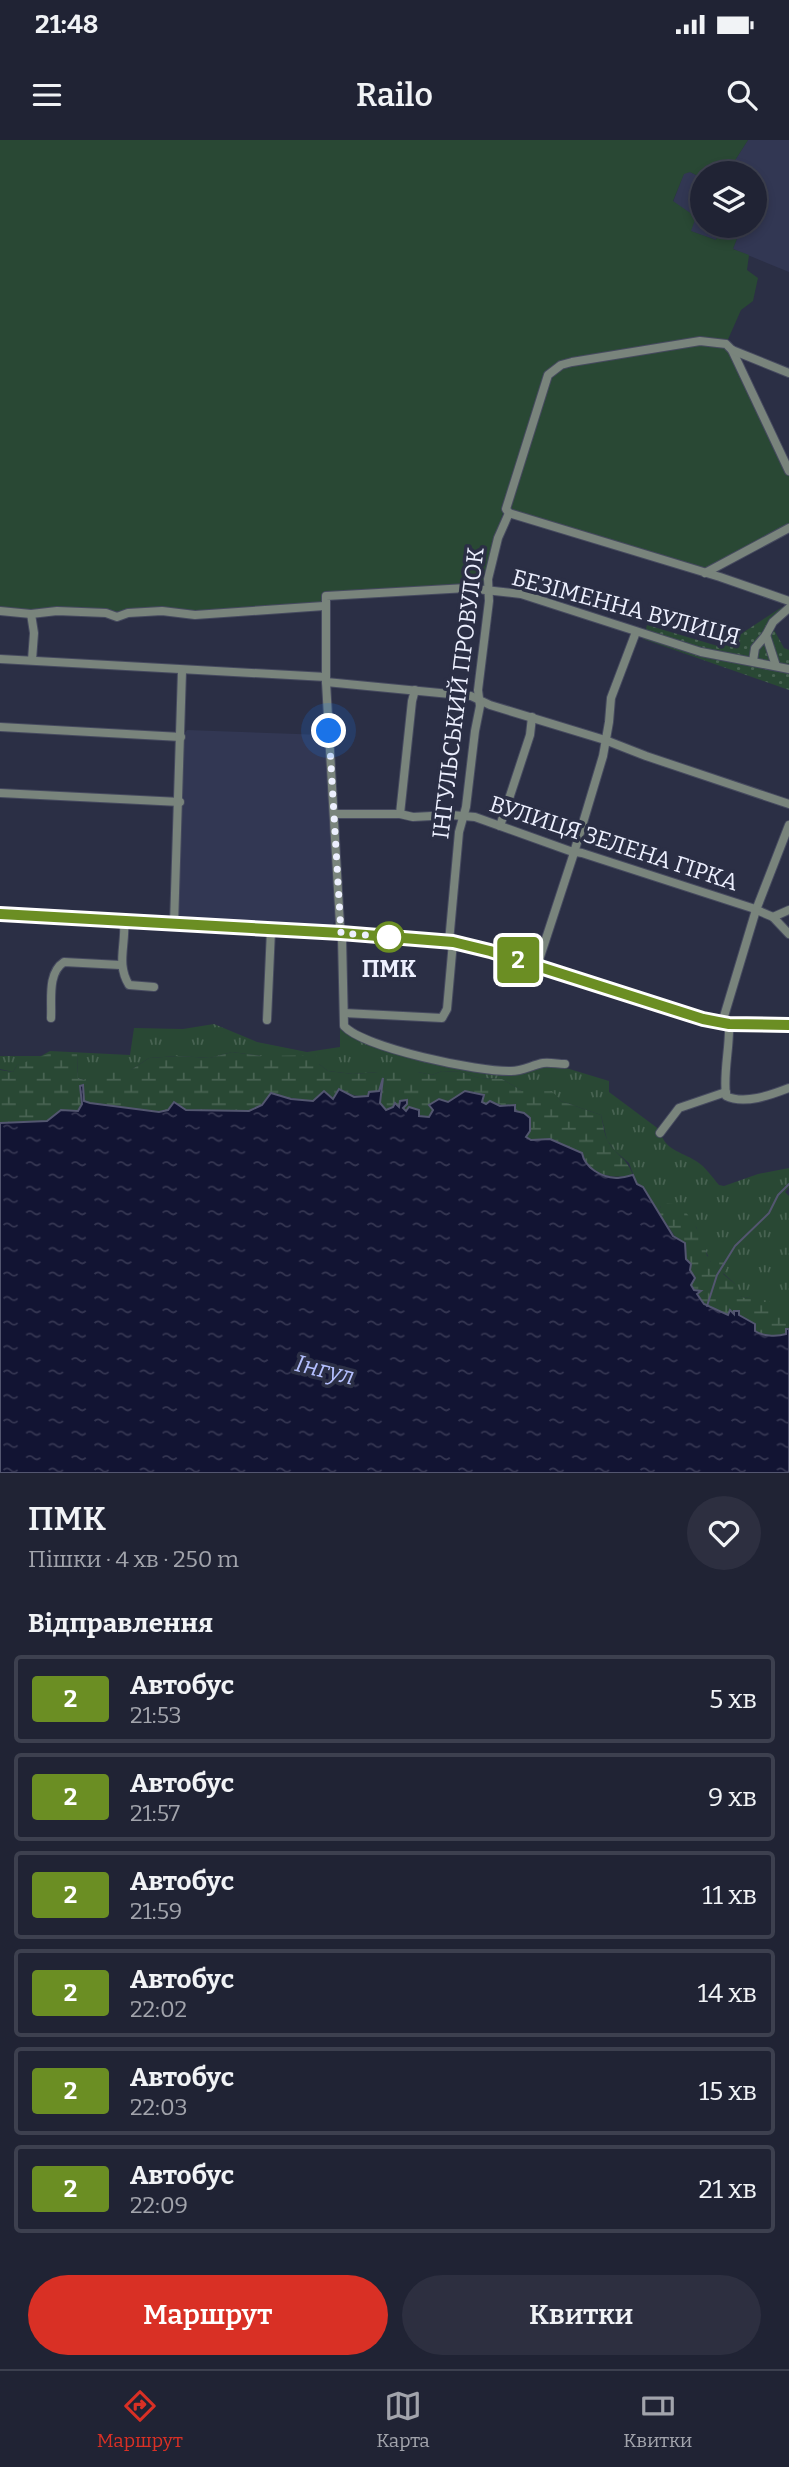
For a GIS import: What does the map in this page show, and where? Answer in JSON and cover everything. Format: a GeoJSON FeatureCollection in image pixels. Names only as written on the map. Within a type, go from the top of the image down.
{"type":"FeatureCollection","features":[{"type":"Feature","properties":{"kind":"street","name":"ІНГУЛЬСЬКИЙ ПРОВУЛОК"},"geometry":{"type":"LineString","coordinates":[[344,1013],[442,1018],[447,1009],[459,832],[464,817],[480,706],[488,579],[498,538],[509,513],[506,509],[548,375],[561,365],[572,362],[700,341],[726,344],[732,350]]}},
{"type":"Feature","properties":{"kind":"street"},"geometry":{"type":"LineString","coordinates":[[732,350],[789,373]]}},
{"type":"Feature","properties":{"kind":"street"},"geometry":{"type":"LineString","coordinates":[[732,350],[789,471]]}},
{"type":"Feature","properties":{"kind":"street"},"geometry":{"type":"LineString","coordinates":[[509,513],[789,601]]}},
{"type":"Feature","properties":{"kind":"street"},"geometry":{"type":"LineString","coordinates":[[705,573],[789,528]]}},
{"type":"Feature","properties":{"kind":"street","name":"БЕЗІМЕННА ВУЛИЦЯ"},"geometry":{"type":"LineString","coordinates":[[324,606],[326,596],[467,589],[521,594],[701,652],[789,668]]}},
{"type":"Feature","properties":{"kind":"street"},"geometry":{"type":"LineString","coordinates":[[0,611],[32,614],[57,611],[106,613],[117,617],[128,613],[162,611],[195,615],[324,606],[344,1026],[358,1037],[436,1060],[511,1071],[544,1063],[565,1064]]}},
{"type":"Feature","properties":{"kind":"street"},"geometry":{"type":"LineString","coordinates":[[753,660],[755,648],[773,622],[789,608]]}},
{"type":"Feature","properties":{"kind":"street"},"geometry":{"type":"LineString","coordinates":[[32,614],[32,660]]}},
{"type":"Feature","properties":{"kind":"street"},"geometry":{"type":"LineString","coordinates":[[537,966],[603,757],[611,698],[636,632]]}},
{"type":"Feature","properties":{"kind":"street"},"geometry":{"type":"LineString","coordinates":[[766,635],[776,666]]}},
{"type":"Feature","properties":{"kind":"street"},"geometry":{"type":"LineString","coordinates":[[0,659],[326,679],[479,698],[490,705],[605,740],[646,757],[789,804]]}},
{"type":"Feature","properties":{"kind":"street"},"geometry":{"type":"LineString","coordinates":[[174,925],[180,802],[182,671]]}},
{"type":"Feature","properties":{"kind":"street"},"geometry":{"type":"LineString","coordinates":[[400,814],[415,690]]}},
{"type":"Feature","properties":{"kind":"street"},"geometry":{"type":"LineString","coordinates":[[500,826],[530,734],[532,717]]}},
{"type":"Feature","properties":{"kind":"street"},"geometry":{"type":"LineString","coordinates":[[0,727],[181,737]]}},
{"type":"Feature","properties":{"kind":"street"},"geometry":{"type":"LineString","coordinates":[[0,793],[180,802]]}},
{"type":"Feature","properties":{"kind":"street","name":"ВУЛИЦЯ ЗЕЛЕНА ГІРКА"},"geometry":{"type":"LineString","coordinates":[[334,814],[475,817],[574,852],[756,910],[773,917],[789,934]]}},
{"type":"Feature","properties":{"kind":"street"},"geometry":{"type":"LineString","coordinates":[[789,825],[756,910],[726,1023],[730,1047],[726,1056],[726,1096],[743,1099],[789,1088]]}},
{"type":"Feature","properties":{"kind":"street"},"geometry":{"type":"LineString","coordinates":[[773,917],[789,910]]}},
{"type":"Feature","properties":{"kind":"street"},"geometry":{"type":"LineString","coordinates":[[0,914],[341,933],[451,942],[537,966],[703,1019],[726,1023],[789,1025]]}},
{"type":"Feature","properties":{"kind":"street"},"geometry":{"type":"LineString","coordinates":[[124,922],[125,936],[120,965],[129,985],[153,988]]}},
{"type":"Feature","properties":{"kind":"street"},"geometry":{"type":"LineString","coordinates":[[267,1020],[271,930]]}},
{"type":"Feature","properties":{"kind":"street"},"geometry":{"type":"LineString","coordinates":[[51,1018],[53,974],[57,966],[64,962],[120,965]]}},
{"type":"Feature","properties":{"kind":"street"},"geometry":{"type":"LineString","coordinates":[[660,1133],[679,1108],[726,1092]]}},
{"type":"Feature","properties":{"kind":"shaded area"},"geometry":{"type":"Polygon","coordinates":[[[748,140],[789,140],[789,272],[733,249],[737,238],[767,238],[767,161],[735,161],[748,140]]]}},
{"type":"Feature","properties":{"kind":"shaded area"},"geometry":{"type":"Polygon","coordinates":[[[690,172],[690,231],[673,202],[684,173],[690,172]]]}},
{"type":"Feature","properties":{"kind":"shaded area"},"geometry":{"type":"Polygon","coordinates":[[[187,730],[326,735],[336,918],[332,926],[327,928],[178,921],[184,734],[187,730]]]}},
{"type":"Feature","properties":{"kind":"green space"},"geometry":{"type":"Polygon","coordinates":[[[0,140],[748,140],[735,161],[690,161],[690,172],[684,174],[673,201],[690,213],[690,238],[737,238],[733,249],[749,255],[747,270],[758,278],[753,301],[741,310],[726,344],[789,475],[789,527],[711,568],[700,570],[504,511],[496,533],[485,585],[480,587],[323,593],[323,600],[318,605],[195,614],[162,610],[0,610],[0,140]]]}},
{"type":"Feature","properties":{"kind":"green space"},"geometry":{"type":"Polygon","coordinates":[[[782,607],[784,613],[773,628],[784,648],[789,650],[789,690],[643,639],[647,625],[721,647],[782,607]]]}},
{"type":"Feature","properties":{"kind":"green space"},"geometry":{"type":"Polygon","coordinates":[[[214,1024],[257,1042],[307,1052],[340,1047],[340,1025],[346,1025],[351,1031],[427,1056],[509,1070],[543,1061],[609,1081],[609,1092],[660,1130],[669,1146],[696,1161],[719,1185],[724,1186],[758,1174],[789,1168],[789,1187],[785,1192],[789,1196],[789,1302],[764,1302],[753,1292],[744,1298],[737,1294],[735,1284],[710,1261],[696,1227],[661,1206],[658,1212],[637,1184],[629,1163],[607,1140],[601,1115],[561,1101],[551,1091],[522,1091],[502,1079],[479,1078],[461,1072],[442,1071],[432,1075],[418,1072],[353,1074],[328,1071],[319,1064],[232,1052],[210,1058],[149,1058],[131,1070],[115,1071],[84,1080],[78,1078],[77,1054],[17,1065],[13,1072],[0,1069],[0,1056],[41,1056],[50,1051],[130,1055],[134,1028],[183,1029],[214,1024]]]}},
{"type":"Feature","properties":{"kind":"green space"},"geometry":{"type":"Polygon","coordinates":[[[232,1052],[261,1056],[316,1055],[319,1064],[328,1071],[353,1074],[418,1072],[432,1075],[442,1071],[461,1072],[479,1078],[502,1079],[522,1091],[552,1091],[561,1101],[601,1115],[607,1140],[633,1175],[602,1174],[589,1167],[582,1153],[550,1139],[531,1140],[526,1137],[524,1113],[490,1101],[486,1104],[448,1102],[429,1106],[433,1110],[429,1117],[406,1112],[400,1106],[386,1110],[380,1103],[382,1080],[379,1091],[373,1094],[359,1096],[340,1089],[332,1100],[302,1100],[271,1093],[262,1105],[249,1111],[186,1110],[175,1102],[168,1110],[159,1112],[90,1103],[84,1101],[82,1085],[82,1104],[78,1111],[61,1110],[47,1121],[0,1123],[0,1070],[13,1072],[17,1065],[48,1054],[77,1053],[78,1078],[84,1080],[96,1069],[131,1070],[149,1058],[210,1058],[232,1052]]]}},
{"type":"Feature","properties":{"kind":"green space"},"geometry":{"type":"Polygon","coordinates":[[[666,1203],[681,1205],[700,1235],[710,1261],[714,1263],[723,1260],[727,1268],[723,1274],[735,1284],[738,1294],[744,1298],[759,1291],[764,1302],[789,1302],[789,1327],[784,1335],[764,1335],[755,1331],[755,1324],[735,1313],[728,1315],[713,1309],[701,1300],[698,1291],[694,1290],[680,1246],[658,1212],[666,1203]]]}},
{"type":"Feature","properties":{"kind":"water","name":"Інгул"},"geometry":{"type":"Polygon","coordinates":[[[383,1078],[380,1103],[386,1110],[395,1103],[399,1107],[400,1101],[407,1100],[403,1108],[406,1111],[409,1107],[419,1110],[419,1116],[429,1117],[433,1110],[429,1105],[439,1099],[448,1102],[465,1091],[484,1095],[482,1102],[486,1104],[490,1101],[500,1106],[515,1105],[515,1111],[530,1118],[530,1131],[526,1137],[531,1140],[550,1139],[582,1153],[586,1163],[594,1171],[605,1176],[616,1178],[633,1175],[673,1236],[685,1243],[686,1259],[691,1264],[690,1270],[695,1278],[691,1285],[694,1290],[701,1291],[697,1294],[704,1304],[728,1315],[730,1310],[734,1314],[734,1311],[739,1311],[739,1315],[755,1324],[755,1331],[761,1334],[782,1335],[789,1329],[789,1473],[0,1473],[0,1123],[47,1121],[61,1110],[78,1111],[82,1104],[80,1086],[83,1085],[84,1101],[90,1103],[159,1112],[168,1110],[174,1102],[186,1110],[249,1111],[262,1105],[271,1093],[291,1099],[313,1101],[324,1091],[333,1099],[339,1089],[354,1097],[368,1096],[369,1092],[379,1091],[383,1078]]]}},
{"type":"Feature","properties":{"kind":"waterway"},"geometry":{"type":"LineString","coordinates":[[707,1306],[717,1275],[735,1246],[769,1213],[778,1195],[789,1184]]}},
{"type":"Feature","properties":{"kind":"bus line","name":"2"},"geometry":{"type":"LineString","coordinates":[[0,914],[341,933],[449,942],[490,951],[703,1019],[729,1024],[789,1025]]}},
{"type":"Feature","properties":{"kind":"place","name":"ПМК"},"geometry":{"type":"Point","coordinates":[389,937]}},
{"type":"Feature","properties":{"kind":"route"},"geometry":{"type":"LineString","coordinates":[[329,731],[341,933],[389,937]]}}]}
